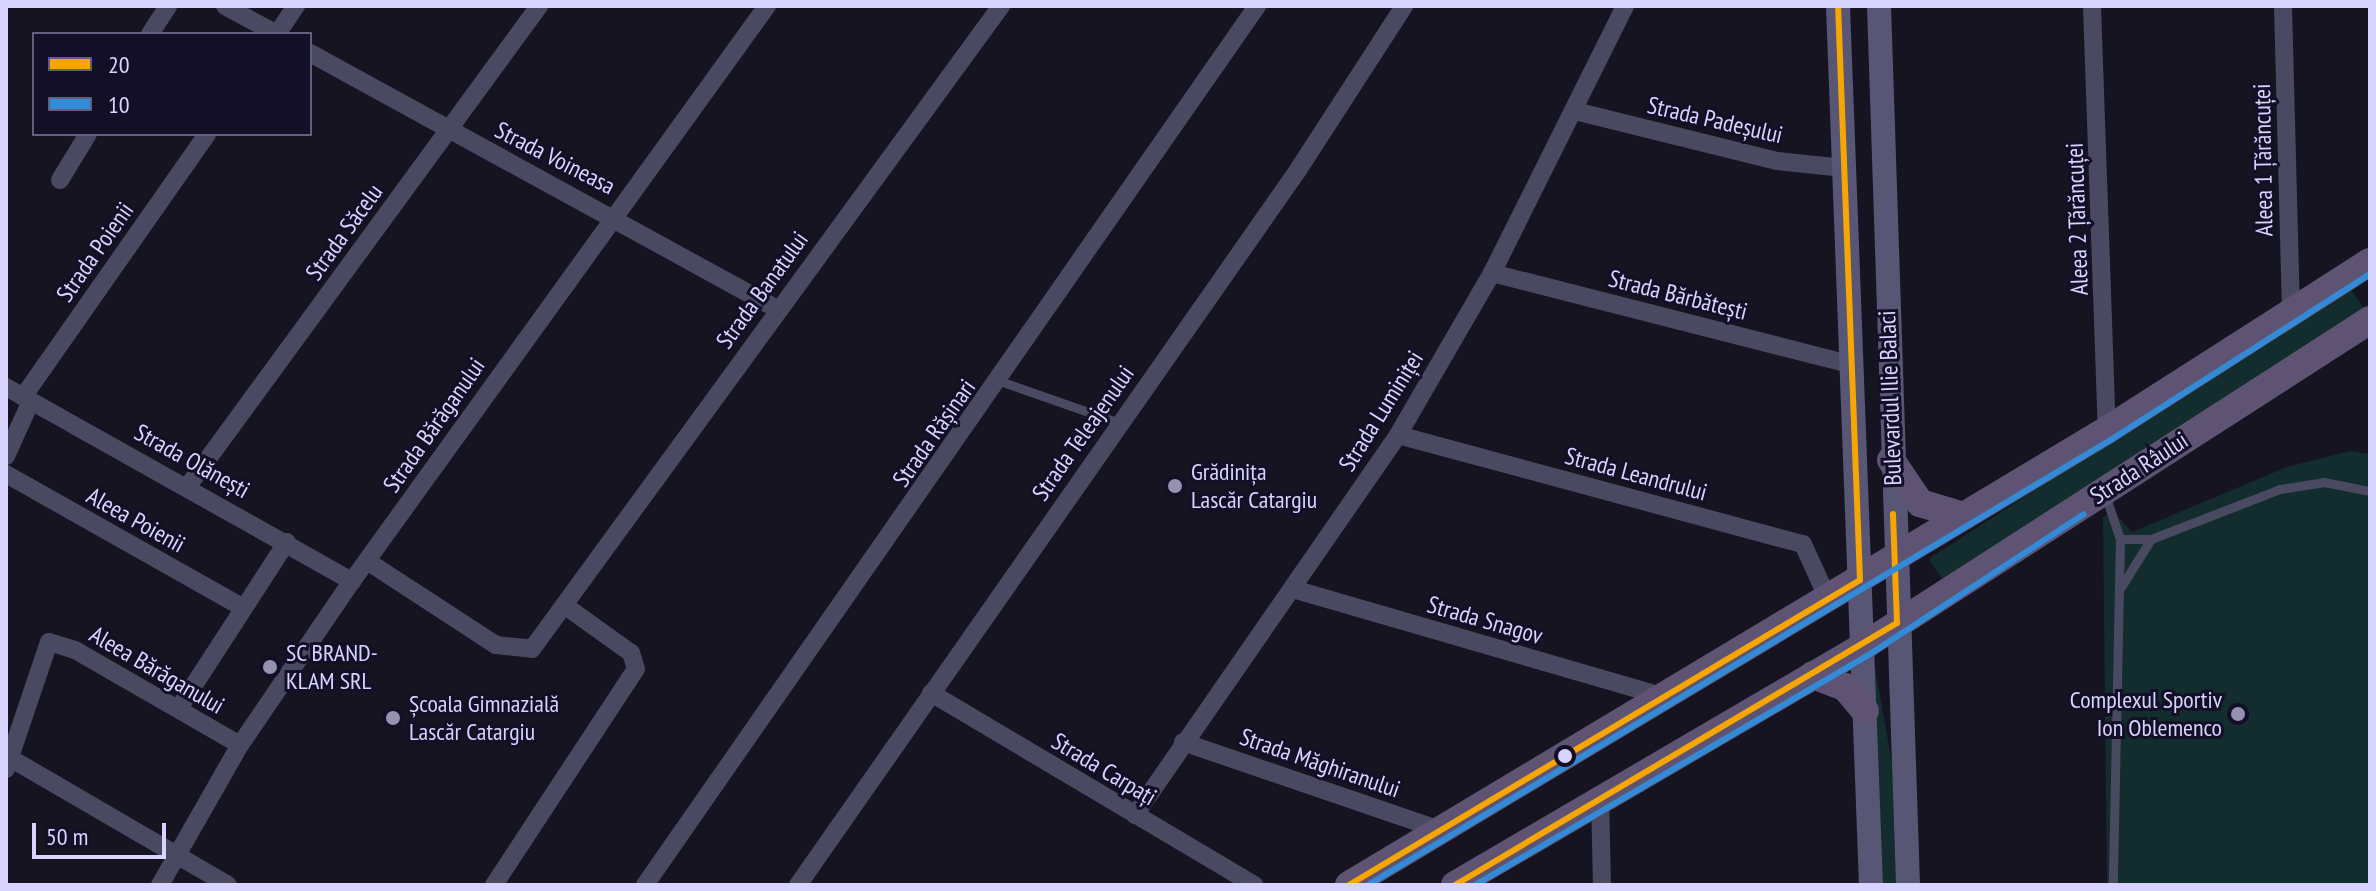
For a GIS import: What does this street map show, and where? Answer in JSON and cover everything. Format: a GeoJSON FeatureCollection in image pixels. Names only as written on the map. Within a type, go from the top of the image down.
{"type":"FeatureCollection","features":[{"type":"Feature","properties":{"kind":"main road","name":"Bulevardul Ilie Balaci"},"geometry":{"type":"LineString","coordinates":[[1838,6],[1871,885]]}},
{"type":"Feature","properties":{"kind":"main road","name":"Bulevardul Ilie Balaci"},"geometry":{"type":"LineString","coordinates":[[1879,6],[1894,558],[1908,885]]}},
{"type":"Feature","properties":{"kind":"main road","name":"Strada Râului"},"geometry":{"type":"LineString","coordinates":[[1349,885],[2107,430],[2370,262]]}},
{"type":"Feature","properties":{"kind":"main road","name":"Strada Râului"},"geometry":{"type":"LineString","coordinates":[[1455,885],[1600,797],[1862,647],[2369,321]]}},
{"type":"Feature","properties":{"kind":"main road"},"geometry":{"type":"LineString","coordinates":[[1891,460],[1920,503],[1964,516]]}},
{"type":"Feature","properties":{"kind":"main road"},"geometry":{"type":"LineString","coordinates":[[1813,675],[1845,687],[1865,711]]}},
{"type":"Feature","properties":{"kind":"street"},"geometry":{"type":"LineString","coordinates":[[151,32],[168,6]]}},
{"type":"Feature","properties":{"kind":"street"},"geometry":{"type":"LineString","coordinates":[[225,6],[273,32]]}},
{"type":"Feature","properties":{"kind":"street"},"geometry":{"type":"LineString","coordinates":[[278,32],[296,6]]}},
{"type":"Feature","properties":{"kind":"street","name":"Strada Săcelu"},"geometry":{"type":"LineString","coordinates":[[188,486],[539,6]]}},
{"type":"Feature","properties":{"kind":"street","name":"Strada Bărăganului"},"geometry":{"type":"LineString","coordinates":[[160,885],[240,745],[352,581],[613,214],[767,6]]}},
{"type":"Feature","properties":{"kind":"street","name":"Strada Banatului"},"geometry":{"type":"LineString","coordinates":[[367,561],[496,645],[532,649],[777,309],[1001,6]]}},
{"type":"Feature","properties":{"kind":"street","name":"Strada Rășinari"},"geometry":{"type":"LineString","coordinates":[[645,885],[1000,381],[1257,6]]}},
{"type":"Feature","properties":{"kind":"street","name":"Strada Teleajenului"},"geometry":{"type":"LineString","coordinates":[[798,885],[1404,6]]}},
{"type":"Feature","properties":{"kind":"street","name":"Strada Luminiței"},"geometry":{"type":"LineString","coordinates":[[1135,815],[1398,435],[1492,273],[1625,6]]}},
{"type":"Feature","properties":{"kind":"street","name":"Aleea 2 Țărăncuței"},"geometry":{"type":"LineString","coordinates":[[2092,6],[2107,430]]}},
{"type":"Feature","properties":{"kind":"street","name":"Aleea 1 Țărăncuței"},"geometry":{"type":"LineString","coordinates":[[2283,6],[2291,313]]}},
{"type":"Feature","properties":{"kind":"street","name":"Strada Voineasa"},"geometry":{"type":"LineString","coordinates":[[312,54],[448,130],[613,214],[777,309]]}},
{"type":"Feature","properties":{"kind":"street","name":"Strada Padeșului"},"geometry":{"type":"LineString","coordinates":[[1575,111],[1777,161],[1844,168]]}},
{"type":"Feature","properties":{"kind":"street"},"geometry":{"type":"LineString","coordinates":[[60,180],[87,136]]}},
{"type":"Feature","properties":{"kind":"street","name":"Strada Poienii"},"geometry":{"type":"LineString","coordinates":[[27,399],[206,136]]}},
{"type":"Feature","properties":{"kind":"street","name":"Strada Bărbătești"},"geometry":{"type":"LineString","coordinates":[[1492,273],[1852,365]]}},
{"type":"Feature","properties":{"kind":"street","name":"Strada Olănești"},"geometry":{"type":"LineString","coordinates":[[6,387],[188,486],[352,581]]}},
{"type":"Feature","properties":{"kind":"street"},"geometry":{"type":"LineString","coordinates":[[6,456],[27,399]]}},
{"type":"Feature","properties":{"kind":"street","name":"Strada Leandrului"},"geometry":{"type":"LineString","coordinates":[[1398,435],[1803,544],[1828,599]]}},
{"type":"Feature","properties":{"kind":"street","name":"Aleea Poienii"},"geometry":{"type":"LineString","coordinates":[[6,474],[242,607]]}},
{"type":"Feature","properties":{"kind":"street"},"geometry":{"type":"LineString","coordinates":[[179,708],[287,542]]}},
{"type":"Feature","properties":{"kind":"street","name":"Strada Snagov"},"geometry":{"type":"LineString","coordinates":[[1293,589],[1664,697]]}},
{"type":"Feature","properties":{"kind":"street"},"geometry":{"type":"LineString","coordinates":[[494,885],[636,669],[631,653],[564,605]]}},
{"type":"Feature","properties":{"kind":"street","name":"Aleea Bărăganului"},"geometry":{"type":"LineString","coordinates":[[8,764],[49,642],[179,708],[240,745]]}},
{"type":"Feature","properties":{"kind":"street","name":"Strada Carpați"},"geometry":{"type":"LineString","coordinates":[[931,693],[1254,885]]}},
{"type":"Feature","properties":{"kind":"street","name":"Strada Măghiranului"},"geometry":{"type":"LineString","coordinates":[[1183,742],[1440,830]]}},
{"type":"Feature","properties":{"kind":"street"},"geometry":{"type":"LineString","coordinates":[[8,764],[176,853],[228,885]]}},
{"type":"Feature","properties":{"kind":"street"},"geometry":{"type":"LineString","coordinates":[[1600,797],[1602,885]]}},
{"type":"Feature","properties":{"kind":"lane"},"geometry":{"type":"LineString","coordinates":[[1000,381],[1119,423]]}},
{"type":"Feature","properties":{"kind":"lane"},"geometry":{"type":"LineString","coordinates":[[2120,539],[2151,539],[2280,489],[2324,482],[2370,491]]}},
{"type":"Feature","properties":{"kind":"lane"},"geometry":{"type":"LineString","coordinates":[[2105,489],[2107,515],[2120,539],[2121,588],[2113,885]]}},
{"type":"Feature","properties":{"kind":"lane"},"geometry":{"type":"LineString","coordinates":[[2121,588],[2151,539]]}},
{"type":"Feature","properties":{"kind":"green space"},"geometry":{"type":"Polygon","coordinates":[[[2349,286],[2366,312],[1946,585],[1929,559],[2349,286]]]}},
{"type":"Feature","properties":{"kind":"green space","name":"Complexul Sportiv Ion Oblemenco"},"geometry":{"type":"Polygon","coordinates":[[[2350,451],[2370,454],[2370,885],[2107,885],[2103,517],[2112,511],[2132,532],[2287,467],[2350,451]]]}},
{"type":"Feature","properties":{"kind":"green space"},"geometry":{"type":"Polygon","coordinates":[[[1875,667],[1892,764],[1896,885],[1879,885],[1875,667]]]}},
{"type":"Feature","properties":{"kind":"transit line","name":"20"},"geometry":{"type":"LineString","coordinates":[[1349,885],[1860,580],[1838,6]]}},
{"type":"Feature","properties":{"kind":"transit line","name":"10"},"geometry":{"type":"LineString","coordinates":[[1368,885],[2112,439],[2370,274]]}},
{"type":"Feature","properties":{"kind":"transit line","name":"20"},"geometry":{"type":"LineString","coordinates":[[1455,885],[1897,623],[1893,514]]}},
{"type":"Feature","properties":{"kind":"transit line","name":"10"},"geometry":{"type":"LineString","coordinates":[[1475,885],[1867,656],[2084,514]]}},
{"type":"Feature","properties":{"kind":"place","name":"Grădinița Lascăr Catargiu"},"geometry":{"type":"Point","coordinates":[1175,486]}},
{"type":"Feature","properties":{"kind":"place","name":"SC BRAND- KLAM SRL"},"geometry":{"type":"Point","coordinates":[270,667]}},
{"type":"Feature","properties":{"kind":"place","name":"Complexul Sportiv Ion Oblemenco"},"geometry":{"type":"Point","coordinates":[2238,714]}},
{"type":"Feature","properties":{"kind":"place","name":"Școala Gimnazială Lascăr Catargiu"},"geometry":{"type":"Point","coordinates":[393,718]}}]}
